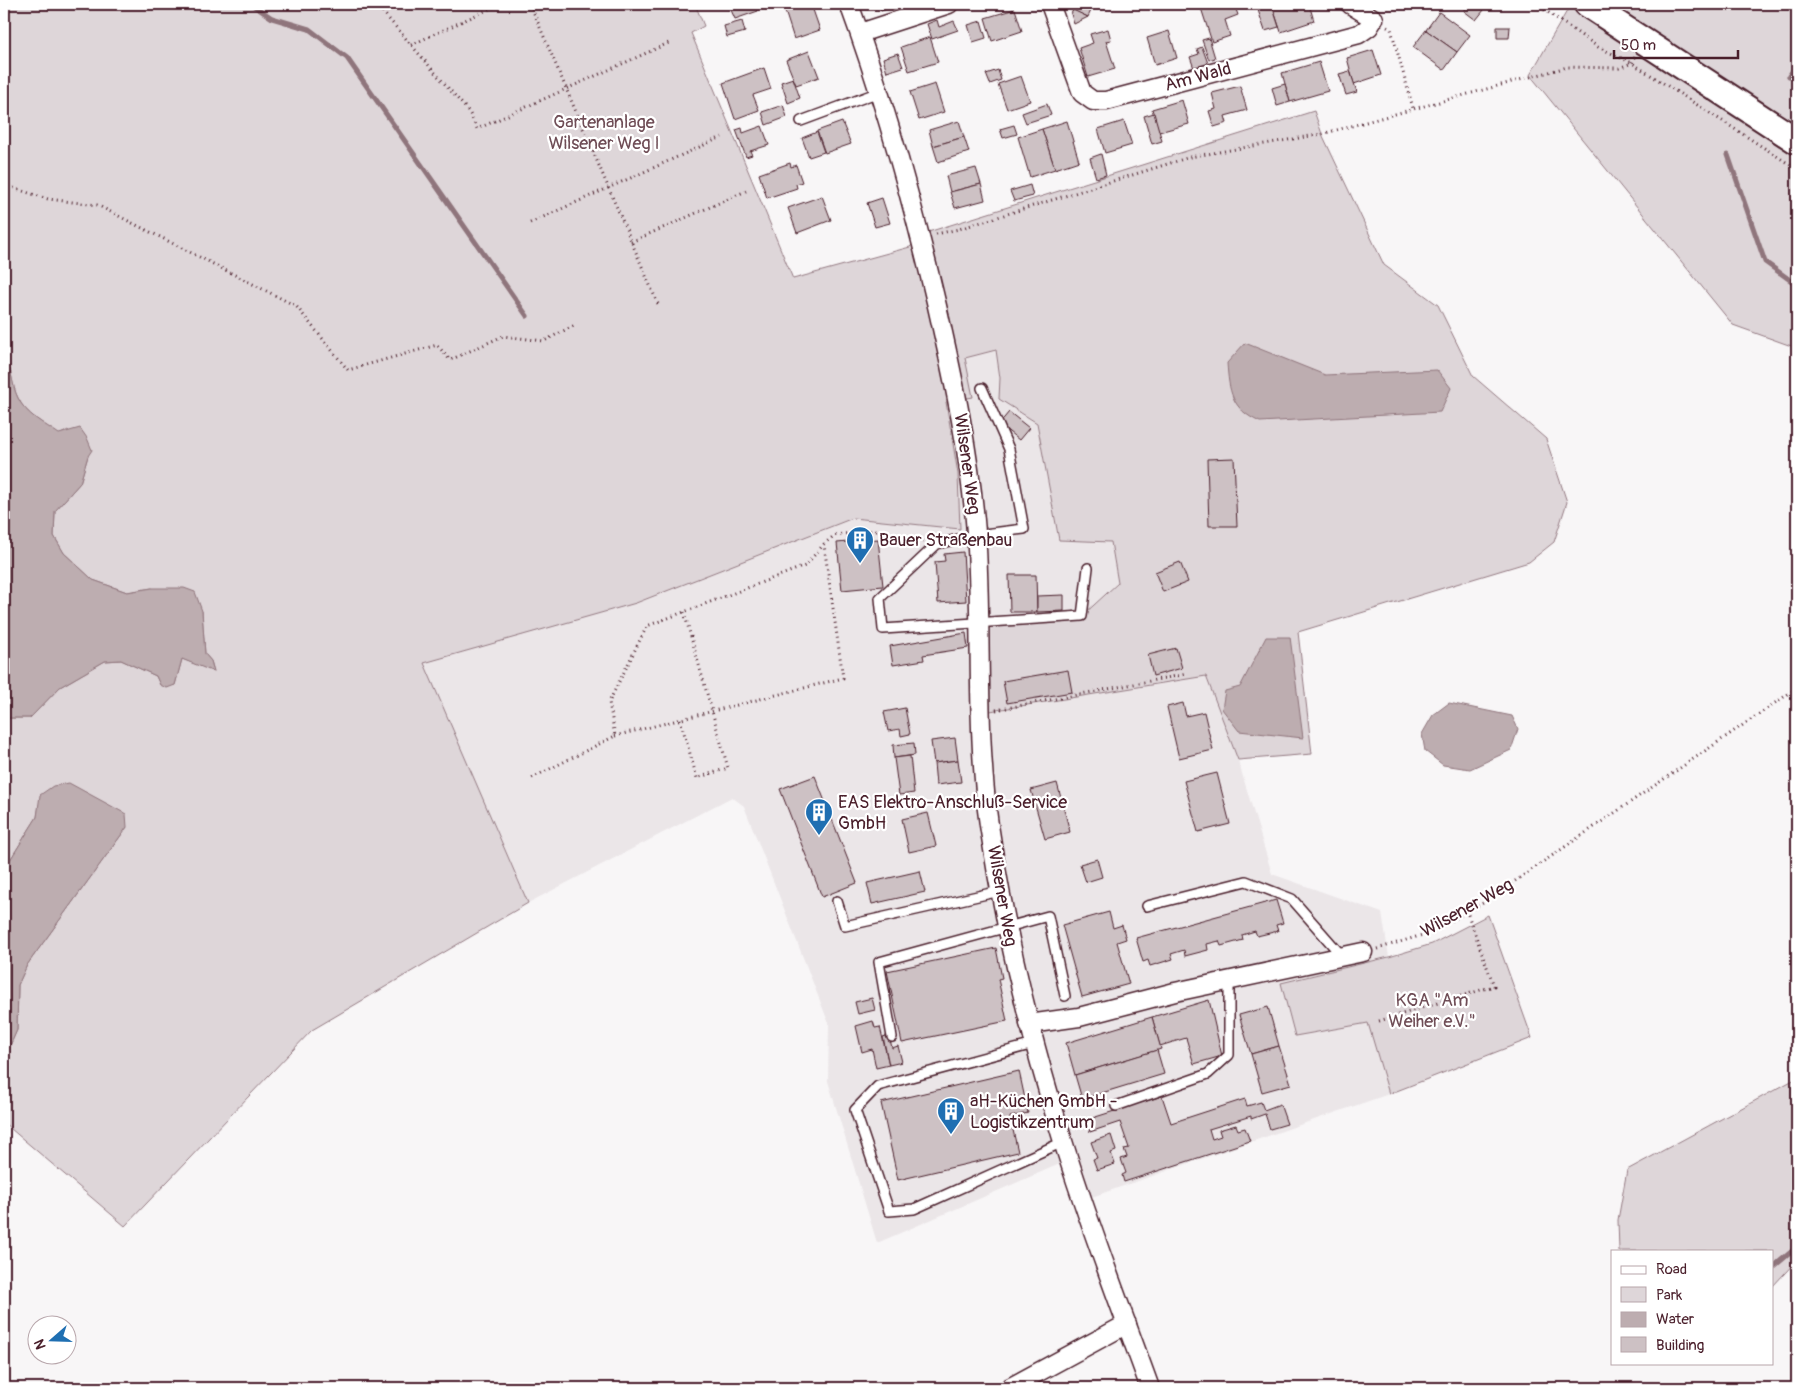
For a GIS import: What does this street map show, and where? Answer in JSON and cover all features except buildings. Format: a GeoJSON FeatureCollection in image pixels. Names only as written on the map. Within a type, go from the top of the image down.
{"type":"FeatureCollection","features":[{"type":"Feature","properties":{"kind":"main road"},"geometry":{"type":"LineString","coordinates":[[1588,4],[1797,141]]}},
{"type":"Feature","properties":{"kind":"street","name":"Wilsener Weg"},"geometry":{"type":"LineString","coordinates":[[849,4],[860,32],[921,237],[958,400],[970,471],[976,534],[981,713],[988,819],[1006,927],[1028,1024],[1063,1142],[1150,1388]]}},
{"type":"Feature","properties":{"kind":"street"},"geometry":{"type":"LineString","coordinates":[[860,32],[949,4]]}},
{"type":"Feature","properties":{"kind":"street","name":"Am Wald"},"geometry":{"type":"LineString","coordinates":[[1050,4],[1082,92],[1093,101],[1106,101],[1359,34],[1369,27],[1374,19]]}},
{"type":"Feature","properties":{"kind":"street"},"geometry":{"type":"LineString","coordinates":[[1350,4],[1374,19]]}},
{"type":"Feature","properties":{"kind":"street"},"geometry":{"type":"LineString","coordinates":[[1028,1024],[1079,1018],[1229,980],[1363,952]]}},
{"type":"Feature","properties":{"kind":"street"},"geometry":{"type":"LineString","coordinates":[[1009,1388],[1127,1324]]}},
{"type":"Feature","properties":{"kind":"lane"},"geometry":{"type":"LineString","coordinates":[[801,121],[878,92]]}},
{"type":"Feature","properties":{"kind":"lane"},"geometry":{"type":"LineString","coordinates":[[982,388],[1009,450],[1024,529],[976,534],[937,544],[880,598],[883,630],[978,625],[1082,616],[1088,568]]}},
{"type":"Feature","properties":{"kind":"lane"},"geometry":{"type":"LineString","coordinates":[[1147,906],[1246,880],[1292,899],[1342,956]]}},
{"type":"Feature","properties":{"kind":"lane"},"geometry":{"type":"LineString","coordinates":[[837,901],[845,926],[1000,890]]}},
{"type":"Feature","properties":{"kind":"lane"},"geometry":{"type":"LineString","coordinates":[[892,1037],[879,962],[1048,916],[1065,996]]}},
{"type":"Feature","properties":{"kind":"lane"},"geometry":{"type":"LineString","coordinates":[[1116,1106],[1208,1074],[1229,1055],[1229,980]]}},
{"type":"Feature","properties":{"kind":"lane"},"geometry":{"type":"LineString","coordinates":[[1034,1044],[878,1086],[855,1110],[889,1211],[914,1208],[1063,1142]]}},
{"type":"Feature","properties":{"kind":"path"},"geometry":{"type":"LineString","coordinates":[[376,4],[469,112],[477,129],[671,42]]}},
{"type":"Feature","properties":{"kind":"path"},"geometry":{"type":"LineString","coordinates":[[411,45],[500,4]]}},
{"type":"Feature","properties":{"kind":"path"},"geometry":{"type":"LineString","coordinates":[[530,4],[658,304]]}},
{"type":"Feature","properties":{"kind":"path"},"geometry":{"type":"LineString","coordinates":[[1536,4],[1598,47],[1632,63],[1797,170]]}},
{"type":"Feature","properties":{"kind":"path"},"geometry":{"type":"LineString","coordinates":[[1374,19],[1391,29],[1413,109]]}},
{"type":"Feature","properties":{"kind":"path"},"geometry":{"type":"LineString","coordinates":[[921,237],[959,228],[1190,157],[1322,134],[1567,67],[1619,68],[1632,63],[1643,41]]}},
{"type":"Feature","properties":{"kind":"path"},"geometry":{"type":"LineString","coordinates":[[530,223],[722,137]]}},
{"type":"Feature","properties":{"kind":"path"},"geometry":{"type":"LineString","coordinates":[[4,185],[48,199],[97,205],[296,306],[348,370],[437,345],[450,360],[503,336],[544,342],[575,325]]}},
{"type":"Feature","properties":{"kind":"path"},"geometry":{"type":"LineString","coordinates":[[631,242],[746,191]]}},
{"type":"Feature","properties":{"kind":"path"},"geometry":{"type":"LineString","coordinates":[[615,736],[609,702],[647,626],[805,566],[824,544],[835,535],[876,530],[937,544]]}},
{"type":"Feature","properties":{"kind":"path"},"geometry":{"type":"LineString","coordinates":[[532,778],[615,736],[843,678],[824,544]]}},
{"type":"Feature","properties":{"kind":"path"},"geometry":{"type":"LineString","coordinates":[[680,719],[697,778],[728,768],[684,612]]}},
{"type":"Feature","properties":{"kind":"path"},"geometry":{"type":"LineString","coordinates":[[981,713],[1187,674]]}},
{"type":"Feature","properties":{"kind":"path","name":"Wilsener Weg"},"geometry":{"type":"LineString","coordinates":[[1363,952],[1429,933],[1467,912],[1797,688]]}},
{"type":"Feature","properties":{"kind":"path"},"geometry":{"type":"LineString","coordinates":[[1379,1021],[1494,986],[1467,912]]}},
{"type":"Feature","properties":{"kind":"shaded area"},"geometry":{"type":"Polygon","coordinates":[[[996,350],[1000,378],[999,399],[1037,423],[1059,540],[1111,542],[1118,583],[1082,616],[991,711],[1206,676],[1238,760],[1272,874],[1382,913],[1389,957],[1281,983],[1295,1036],[1369,1023],[1389,1094],[1083,1200],[1069,1160],[877,1243],[828,1081],[829,1024],[744,806],[732,797],[528,903],[423,663],[636,603],[853,518],[960,529],[958,474],[946,401],[965,358],[996,350]]]}},
{"type":"Feature","properties":{"kind":"green space","name":"Gartenanlage Wilsener Weg I"},"geometry":{"type":"Polygon","coordinates":[[[4,4],[695,4],[704,26],[691,33],[793,279],[910,247],[925,233],[1314,111],[1322,134],[1384,265],[1438,305],[1473,376],[1546,439],[1567,502],[1554,542],[1529,562],[1298,632],[1312,754],[1238,760],[1206,676],[990,711],[989,624],[1082,616],[1118,583],[1111,542],[1059,540],[1037,423],[999,399],[1000,378],[996,350],[965,358],[973,397],[946,402],[958,474],[960,529],[853,518],[636,603],[424,663],[528,903],[312,1030],[125,1226],[4,1123],[4,1059],[17,1030],[18,985],[27,965],[127,827],[41,795],[37,817],[10,860],[4,864],[4,718],[30,718],[60,687],[105,661],[121,660],[156,676],[160,685],[175,685],[182,659],[214,671],[211,661],[205,654],[202,611],[152,588],[127,592],[93,580],[64,553],[54,536],[55,511],[80,483],[88,456],[68,430],[59,435],[36,419],[21,404],[4,357],[4,4]]]}},
{"type":"Feature","properties":{"kind":"green space"},"geometry":{"type":"Polygon","coordinates":[[[1571,4],[1797,4],[1797,348],[1733,325],[1530,75],[1571,4]]]}},
{"type":"Feature","properties":{"kind":"green space","name":"KGA \"Am Weiher e.V.\""},"geometry":{"type":"Polygon","coordinates":[[[1488,915],[1532,1038],[1389,1094],[1368,1023],[1295,1036],[1281,983],[1389,957],[1432,944],[1488,915]]]}},
{"type":"Feature","properties":{"kind":"green space"},"geometry":{"type":"Polygon","coordinates":[[[1797,1078],[1797,1260],[1774,1285],[1774,1250],[1619,1250],[1618,1220],[1627,1170],[1797,1078]]]}},
{"type":"Feature","properties":{"kind":"water"},"geometry":{"type":"Polygon","coordinates":[[[1245,343],[1325,375],[1437,370],[1451,388],[1440,412],[1260,422],[1250,417],[1237,405],[1229,382],[1227,363],[1245,343]]]}},
{"type":"Feature","properties":{"kind":"water"},"geometry":{"type":"Polygon","coordinates":[[[4,357],[21,404],[36,419],[59,434],[80,428],[92,450],[88,456],[80,483],[55,511],[54,536],[64,553],[93,580],[127,592],[152,588],[184,588],[195,592],[202,611],[205,654],[211,661],[214,672],[182,659],[175,685],[167,688],[160,685],[156,676],[121,660],[105,661],[60,687],[30,718],[4,718],[4,357]]]}},
{"type":"Feature","properties":{"kind":"water"},"geometry":{"type":"Polygon","coordinates":[[[1266,637],[1290,637],[1303,738],[1239,731],[1222,709],[1225,691],[1240,687],[1266,637]]]}},
{"type":"Feature","properties":{"kind":"water"},"geometry":{"type":"Polygon","coordinates":[[[1449,703],[1512,716],[1518,729],[1511,750],[1470,769],[1443,765],[1425,751],[1422,734],[1433,715],[1449,703]]]}},
{"type":"Feature","properties":{"kind":"water"},"geometry":{"type":"Polygon","coordinates":[[[69,783],[126,814],[127,827],[27,965],[18,985],[17,1030],[4,1059],[4,864],[10,860],[37,817],[40,795],[53,786],[69,783]]]}},
{"type":"Feature","properties":{"kind":"waterway"},"geometry":{"type":"LineString","coordinates":[[251,4],[272,18],[309,29],[347,58],[527,316]]}},
{"type":"Feature","properties":{"kind":"waterway"},"geometry":{"type":"LineString","coordinates":[[1789,76],[1797,65]]}},
{"type":"Feature","properties":{"kind":"waterway"},"geometry":{"type":"LineString","coordinates":[[1728,155],[1765,262],[1797,285]]}},
{"type":"Feature","properties":{"kind":"waterway"},"geometry":{"type":"LineString","coordinates":[[1774,1266],[1797,1247]]}},
{"type":"Feature","properties":{"kind":"place","name":"Bauer Straßenbau"},"geometry":{"type":"Point","coordinates":[860,564]}},
{"type":"Feature","properties":{"kind":"place","name":"EAS Elektro-Anschluß-Service GmbH"},"geometry":{"type":"Point","coordinates":[819,836]}},
{"type":"Feature","properties":{"kind":"place","name":"aH-Küchen GmbH - Logistikzentrum"},"geometry":{"type":"Point","coordinates":[951,1135]}}]}
